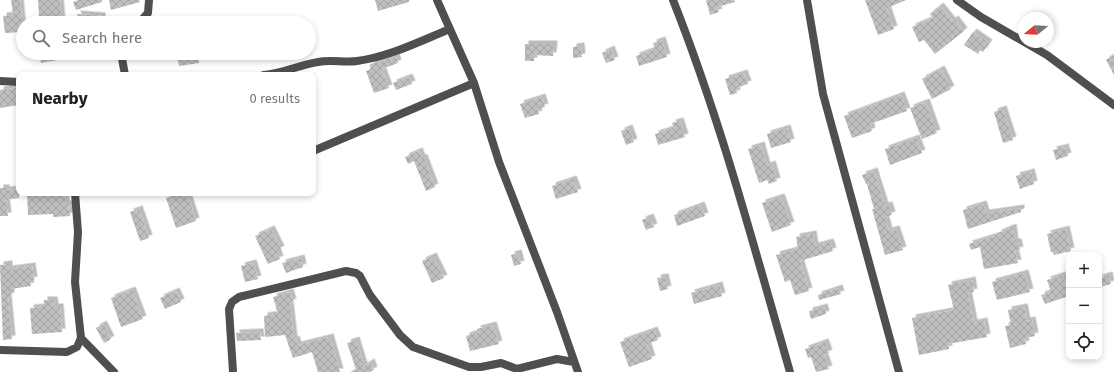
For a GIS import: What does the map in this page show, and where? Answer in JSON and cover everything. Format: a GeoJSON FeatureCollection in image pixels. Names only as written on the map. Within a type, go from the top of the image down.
{"type":"FeatureCollection","features":[{"type":"Feature","properties":{"kind":"street"},"geometry":{"type":"LineString","coordinates":[[145,16],[148,13],[149,0]]}},
{"type":"Feature","properties":{"kind":"street"},"geometry":{"type":"LineString","coordinates":[[437,0],[474,83],[499,162],[557,312],[578,372]]}},
{"type":"Feature","properties":{"kind":"street"},"geometry":{"type":"LineString","coordinates":[[673,0],[698,64],[724,142],[790,372]]}},
{"type":"Feature","properties":{"kind":"street"},"geometry":{"type":"LineString","coordinates":[[807,0],[823,94],[899,372]]}},
{"type":"Feature","properties":{"kind":"street"},"geometry":{"type":"LineString","coordinates":[[957,0],[981,17],[1047,55],[1114,105]]}},
{"type":"Feature","properties":{"kind":"street"},"geometry":{"type":"LineString","coordinates":[[278,72],[333,60],[357,61],[389,53],[450,29]]}},
{"type":"Feature","properties":{"kind":"street"},"geometry":{"type":"LineString","coordinates":[[122,60],[124,72]]}},
{"type":"Feature","properties":{"kind":"street"},"geometry":{"type":"LineString","coordinates":[[0,81],[16,82]]}},
{"type":"Feature","properties":{"kind":"street"},"geometry":{"type":"LineString","coordinates":[[316,150],[474,83]]}},
{"type":"Feature","properties":{"kind":"street"},"geometry":{"type":"LineString","coordinates":[[0,350],[67,352],[77,347],[81,338],[75,282],[78,232],[75,196]]}},
{"type":"Feature","properties":{"kind":"street"},"geometry":{"type":"LineString","coordinates":[[233,372],[230,309],[232,302],[240,297],[346,271],[356,273],[360,276],[370,295],[400,335],[413,347],[469,367],[481,367],[501,363],[517,369],[557,360],[574,362]]}},
{"type":"Feature","properties":{"kind":"street"},"geometry":{"type":"LineString","coordinates":[[81,338],[114,372]]}},
{"type":"Feature","properties":{"kind":"building"},"geometry":{"type":"Polygon","coordinates":[[[11,0],[20,0],[22,16],[16,16],[16,32],[5,33],[3,16],[13,15],[11,0]]]}},
{"type":"Feature","properties":{"kind":"building"},"geometry":{"type":"Polygon","coordinates":[[[38,0],[60,0],[61,16],[39,16],[38,0]]]}},
{"type":"Feature","properties":{"kind":"building"},"geometry":{"type":"Polygon","coordinates":[[[79,0],[102,0],[102,2],[76,10],[73,2],[79,0]]]}},
{"type":"Feature","properties":{"kind":"building"},"geometry":{"type":"Polygon","coordinates":[[[109,0],[139,0],[140,2],[111,10],[109,0]]]}},
{"type":"Feature","properties":{"kind":"building"},"geometry":{"type":"Polygon","coordinates":[[[375,0],[409,0],[409,2],[378,11],[375,0]]]}},
{"type":"Feature","properties":{"kind":"building"},"geometry":{"type":"Polygon","coordinates":[[[706,0],[734,0],[735,2],[717,7],[719,12],[710,15],[706,0]]]}},
{"type":"Feature","properties":{"kind":"building"},"geometry":{"type":"Polygon","coordinates":[[[865,0],[906,0],[887,8],[894,29],[878,35],[865,0]]]}},
{"type":"Feature","properties":{"kind":"building"},"geometry":{"type":"Polygon","coordinates":[[[940,6],[952,21],[955,19],[964,31],[935,54],[924,40],[919,42],[912,27],[933,18],[930,14],[940,6]]]}},
{"type":"Feature","properties":{"kind":"building"},"geometry":{"type":"Polygon","coordinates":[[[77,14],[102,16],[78,16],[77,14]]]}},
{"type":"Feature","properties":{"kind":"building"},"geometry":{"type":"Polygon","coordinates":[[[973,32],[989,43],[983,52],[980,50],[978,54],[964,45],[973,32]]]}},
{"type":"Feature","properties":{"kind":"building"},"geometry":{"type":"Polygon","coordinates":[[[662,40],[667,57],[639,66],[636,56],[655,49],[653,43],[662,40]]]}},
{"type":"Feature","properties":{"kind":"building"},"geometry":{"type":"Polygon","coordinates":[[[525,44],[554,44],[553,56],[534,55],[534,61],[525,61],[525,44]]]}},
{"type":"Feature","properties":{"kind":"building"},"geometry":{"type":"Polygon","coordinates":[[[581,46],[582,57],[573,58],[573,47],[581,46]]]}},
{"type":"Feature","properties":{"kind":"building"},"geometry":{"type":"Polygon","coordinates":[[[611,49],[615,60],[606,63],[602,53],[611,49]]]}},
{"type":"Feature","properties":{"kind":"building"},"geometry":{"type":"Polygon","coordinates":[[[1114,55],[1114,75],[1106,60],[1114,55]]]}},
{"type":"Feature","properties":{"kind":"building"},"geometry":{"type":"Polygon","coordinates":[[[396,57],[398,63],[382,69],[389,88],[374,93],[366,71],[371,69],[370,64],[396,57]]]}},
{"type":"Feature","properties":{"kind":"building"},"geometry":{"type":"Polygon","coordinates":[[[40,60],[58,60],[41,63],[40,60]]]}},
{"type":"Feature","properties":{"kind":"building"},"geometry":{"type":"Polygon","coordinates":[[[178,60],[198,60],[199,63],[179,66],[178,60]]]}},
{"type":"Feature","properties":{"kind":"building"},"geometry":{"type":"Polygon","coordinates":[[[941,69],[951,89],[932,99],[922,79],[941,69]]]}},
{"type":"Feature","properties":{"kind":"building"},"geometry":{"type":"Polygon","coordinates":[[[744,73],[748,84],[736,88],[737,93],[730,95],[725,79],[744,73]]]}},
{"type":"Feature","properties":{"kind":"building"},"geometry":{"type":"Polygon","coordinates":[[[409,77],[412,84],[396,90],[393,83],[409,77]]]}},
{"type":"Feature","properties":{"kind":"building"},"geometry":{"type":"Polygon","coordinates":[[[16,87],[16,105],[0,108],[0,90],[16,87]]]}},
{"type":"Feature","properties":{"kind":"building"},"geometry":{"type":"Polygon","coordinates":[[[901,95],[907,111],[870,124],[872,131],[852,138],[844,116],[901,95]]]}},
{"type":"Feature","properties":{"kind":"building"},"geometry":{"type":"Polygon","coordinates":[[[542,97],[545,107],[538,109],[539,114],[525,118],[520,104],[542,97]]]}},
{"type":"Feature","properties":{"kind":"building"},"geometry":{"type":"Polygon","coordinates":[[[926,102],[937,133],[922,139],[910,108],[926,102]]]}},
{"type":"Feature","properties":{"kind":"building"},"geometry":{"type":"Polygon","coordinates":[[[1003,109],[1013,140],[1003,143],[994,112],[1003,109]]]}},
{"type":"Feature","properties":{"kind":"building"},"geometry":{"type":"Polygon","coordinates":[[[680,121],[685,137],[658,145],[655,134],[674,128],[672,123],[680,121]]]}},
{"type":"Feature","properties":{"kind":"building"},"geometry":{"type":"Polygon","coordinates":[[[629,128],[634,142],[626,145],[621,131],[629,128]]]}},
{"type":"Feature","properties":{"kind":"building"},"geometry":{"type":"Polygon","coordinates":[[[787,128],[791,142],[771,148],[767,134],[787,128]]]}},
{"type":"Feature","properties":{"kind":"building"},"geometry":{"type":"Polygon","coordinates":[[[916,138],[922,153],[890,165],[885,149],[916,138]]]}},
{"type":"Feature","properties":{"kind":"building"},"geometry":{"type":"Polygon","coordinates":[[[761,145],[767,166],[772,164],[777,181],[769,184],[767,180],[759,183],[748,149],[761,145]]]}},
{"type":"Feature","properties":{"kind":"building"},"geometry":{"type":"Polygon","coordinates":[[[1065,147],[1068,156],[1056,160],[1053,150],[1065,147]]]}},
{"type":"Feature","properties":{"kind":"building"},"geometry":{"type":"Polygon","coordinates":[[[419,151],[422,158],[424,158],[435,187],[426,191],[414,161],[408,164],[405,157],[419,151]]]}},
{"type":"Feature","properties":{"kind":"building"},"geometry":{"type":"Polygon","coordinates":[[[874,171],[885,206],[889,205],[892,215],[885,217],[889,231],[896,229],[903,250],[885,255],[872,209],[874,209],[867,184],[862,175],[874,171]]]}},
{"type":"Feature","properties":{"kind":"building"},"geometry":{"type":"Polygon","coordinates":[[[1031,172],[1034,184],[1020,189],[1016,176],[1031,172]]]}},
{"type":"Feature","properties":{"kind":"building"},"geometry":{"type":"Polygon","coordinates":[[[573,179],[578,192],[556,199],[552,186],[573,179]]]}},
{"type":"Feature","properties":{"kind":"building"},"geometry":{"type":"Polygon","coordinates":[[[0,188],[6,188],[6,190],[16,189],[16,196],[19,196],[19,198],[6,200],[8,216],[0,216],[0,188]]]}},
{"type":"Feature","properties":{"kind":"building"},"geometry":{"type":"Polygon","coordinates":[[[27,196],[65,196],[66,204],[69,204],[70,216],[53,217],[53,214],[28,215],[27,196]]]}},
{"type":"Feature","properties":{"kind":"building"},"geometry":{"type":"Polygon","coordinates":[[[172,196],[188,196],[196,221],[176,228],[166,198],[172,196]]]}},
{"type":"Feature","properties":{"kind":"building"},"geometry":{"type":"Polygon","coordinates":[[[781,197],[791,225],[772,232],[762,203],[781,197]]]}},
{"type":"Feature","properties":{"kind":"building"},"geometry":{"type":"Polygon","coordinates":[[[983,204],[986,213],[1021,208],[1021,212],[968,229],[963,210],[983,204]]]}},
{"type":"Feature","properties":{"kind":"building"},"geometry":{"type":"Polygon","coordinates":[[[701,205],[705,216],[677,226],[674,215],[701,205]]]}},
{"type":"Feature","properties":{"kind":"building"},"geometry":{"type":"Polygon","coordinates":[[[139,209],[149,238],[140,241],[130,212],[139,209]]]}},
{"type":"Feature","properties":{"kind":"building"},"geometry":{"type":"Polygon","coordinates":[[[650,217],[654,227],[646,230],[642,220],[650,217]]]}},
{"type":"Feature","properties":{"kind":"building"},"geometry":{"type":"Polygon","coordinates":[[[1013,227],[1015,242],[1018,242],[1020,250],[1015,251],[1018,263],[984,269],[980,247],[971,250],[969,244],[998,235],[998,233],[1013,227]]]}},
{"type":"Feature","properties":{"kind":"building"},"geometry":{"type":"Polygon","coordinates":[[[271,229],[281,249],[277,251],[280,259],[268,264],[255,236],[271,229]]]}},
{"type":"Feature","properties":{"kind":"building"},"geometry":{"type":"Polygon","coordinates":[[[1066,229],[1071,251],[1054,255],[1053,252],[1051,252],[1047,234],[1066,229]]]}},
{"type":"Feature","properties":{"kind":"building"},"geometry":{"type":"Polygon","coordinates":[[[813,234],[815,246],[830,242],[833,251],[800,261],[809,291],[795,295],[790,280],[785,282],[776,255],[798,249],[796,237],[813,234]]]}},
{"type":"Feature","properties":{"kind":"building"},"geometry":{"type":"Polygon","coordinates":[[[518,253],[521,264],[514,266],[511,255],[518,253]]]}},
{"type":"Feature","properties":{"kind":"building"},"geometry":{"type":"Polygon","coordinates":[[[433,256],[444,278],[432,283],[422,261],[433,256]]]}},
{"type":"Feature","properties":{"kind":"building"},"geometry":{"type":"Polygon","coordinates":[[[301,258],[303,267],[286,273],[282,263],[301,258]]]}},
{"type":"Feature","properties":{"kind":"building"},"geometry":{"type":"Polygon","coordinates":[[[253,263],[258,279],[245,282],[241,266],[253,263]]]}},
{"type":"Feature","properties":{"kind":"building"},"geometry":{"type":"Polygon","coordinates":[[[9,264],[9,269],[32,266],[34,280],[30,281],[31,286],[11,289],[11,296],[8,297],[12,339],[3,340],[0,265],[9,264]]]}},
{"type":"Feature","properties":{"kind":"building"},"geometry":{"type":"Polygon","coordinates":[[[1025,273],[1030,292],[997,300],[992,282],[1025,273]]]}},
{"type":"Feature","properties":{"kind":"building"},"geometry":{"type":"Polygon","coordinates":[[[1062,275],[1066,287],[1066,297],[1045,304],[1041,295],[1051,292],[1047,280],[1062,275]]]}},
{"type":"Feature","properties":{"kind":"building"},"geometry":{"type":"Polygon","coordinates":[[[1109,275],[1111,284],[1102,286],[1102,277],[1109,275]]]}},
{"type":"Feature","properties":{"kind":"building"},"geometry":{"type":"Polygon","coordinates":[[[665,277],[668,289],[660,291],[657,278],[665,277]]]}},
{"type":"Feature","properties":{"kind":"building"},"geometry":{"type":"Polygon","coordinates":[[[972,280],[974,292],[968,293],[974,323],[984,321],[987,337],[948,344],[949,349],[919,355],[912,318],[954,310],[948,285],[972,280]]]}},
{"type":"Feature","properties":{"kind":"building"},"geometry":{"type":"Polygon","coordinates":[[[719,285],[722,296],[694,304],[691,293],[719,285]]]}},
{"type":"Feature","properties":{"kind":"building"},"geometry":{"type":"Polygon","coordinates":[[[839,288],[841,294],[819,300],[818,295],[839,288]]]}},
{"type":"Feature","properties":{"kind":"building"},"geometry":{"type":"Polygon","coordinates":[[[132,290],[143,319],[121,327],[111,298],[132,290]]]}},
{"type":"Feature","properties":{"kind":"building"},"geometry":{"type":"Polygon","coordinates":[[[176,291],[181,302],[165,309],[160,298],[176,291]]]}},
{"type":"Feature","properties":{"kind":"building"},"geometry":{"type":"Polygon","coordinates":[[[290,292],[293,302],[290,303],[294,340],[296,339],[298,345],[330,337],[340,372],[318,372],[312,352],[293,358],[285,335],[265,337],[264,316],[278,314],[273,297],[290,292]]]}},
{"type":"Feature","properties":{"kind":"building"},"geometry":{"type":"Polygon","coordinates":[[[44,300],[54,300],[55,307],[60,307],[62,332],[32,334],[30,308],[44,307],[44,300]]]}},
{"type":"Feature","properties":{"kind":"building"},"geometry":{"type":"Polygon","coordinates":[[[824,307],[826,314],[811,319],[809,311],[824,307]]]}},
{"type":"Feature","properties":{"kind":"building"},"geometry":{"type":"Polygon","coordinates":[[[1024,307],[1027,321],[1032,320],[1035,336],[1025,338],[1026,344],[1010,348],[1005,326],[1011,325],[1008,310],[1024,307]]]}},
{"type":"Feature","properties":{"kind":"building"},"geometry":{"type":"Polygon","coordinates":[[[103,324],[111,339],[104,343],[96,328],[103,324]]]}},
{"type":"Feature","properties":{"kind":"building"},"geometry":{"type":"Polygon","coordinates":[[[493,325],[499,344],[470,351],[466,336],[478,332],[477,329],[493,325]]]}},
{"type":"Feature","properties":{"kind":"building"},"geometry":{"type":"Polygon","coordinates":[[[654,330],[658,340],[647,344],[652,359],[629,367],[620,342],[654,330]]]}},
{"type":"Feature","properties":{"kind":"building"},"geometry":{"type":"Polygon","coordinates":[[[260,332],[261,340],[237,341],[236,333],[260,332]]]}},
{"type":"Feature","properties":{"kind":"building"},"geometry":{"type":"Polygon","coordinates":[[[356,340],[364,366],[371,362],[374,370],[370,372],[350,372],[356,369],[347,343],[356,340]]]}},
{"type":"Feature","properties":{"kind":"building"},"geometry":{"type":"Polygon","coordinates":[[[825,342],[829,353],[824,355],[829,369],[816,372],[811,357],[808,358],[805,349],[825,342]]]}}]}
